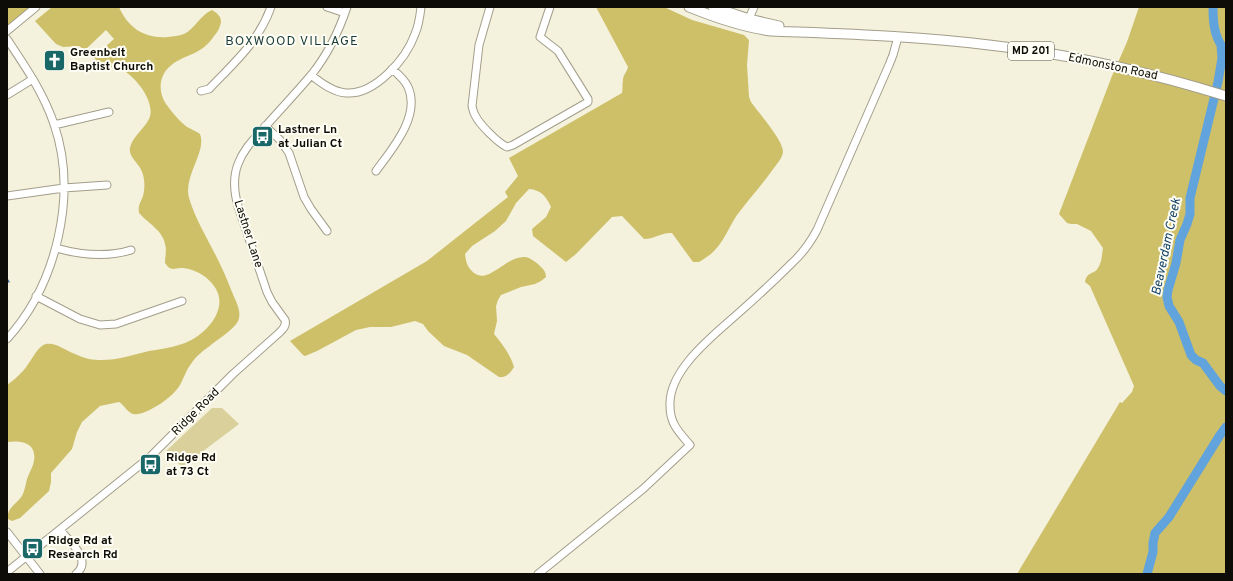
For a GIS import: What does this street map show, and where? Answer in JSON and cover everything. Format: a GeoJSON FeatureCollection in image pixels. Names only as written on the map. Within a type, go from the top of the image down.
{"type":"FeatureCollection","features":[{"type":"Feature","properties":{"kind":"main road","name":"MD 201"},"geometry":{"type":"LineString","coordinates":[[689,7],[747,23]]}},
{"type":"Feature","properties":{"kind":"main road","name":"MD 201"},"geometry":{"type":"LineString","coordinates":[[714,7],[747,23]]}},
{"type":"Feature","properties":{"kind":"main road","name":"Edmonston Road"},"geometry":{"type":"LineString","coordinates":[[747,23],[856,35],[991,45],[1058,55],[1121,67],[1180,82],[1226,96]]}},
{"type":"Feature","properties":{"kind":"street"},"geometry":{"type":"LineString","coordinates":[[7,31],[36,7]]}},
{"type":"Feature","properties":{"kind":"street"},"geometry":{"type":"LineString","coordinates":[[201,91],[209,89],[251,44],[261,30],[271,7]]}},
{"type":"Feature","properties":{"kind":"street"},"geometry":{"type":"LineString","coordinates":[[328,7],[346,10]]}},
{"type":"Feature","properties":{"kind":"street"},"geometry":{"type":"LineString","coordinates":[[311,75],[330,88],[340,92],[352,93],[372,87],[383,79],[404,54],[415,35],[421,7]]}},
{"type":"Feature","properties":{"kind":"street"},"geometry":{"type":"LineString","coordinates":[[490,7],[479,44],[472,106],[474,115],[480,124],[507,147],[588,102],[588,99],[558,51],[540,37],[550,7]]}},
{"type":"Feature","properties":{"kind":"street"},"geometry":{"type":"LineString","coordinates":[[747,23],[754,7]]}},
{"type":"Feature","properties":{"kind":"street","name":"Lastner Lane"},"geometry":{"type":"LineString","coordinates":[[286,323],[267,292],[238,206],[235,193],[235,178],[238,164],[245,150],[311,75],[330,46],[340,27],[346,10]]}},
{"type":"Feature","properties":{"kind":"street"},"geometry":{"type":"LineString","coordinates":[[538,574],[643,490],[690,445],[673,425],[670,409],[670,400],[678,377],[686,364],[697,351],[803,253],[811,241],[891,60],[898,37]]}},
{"type":"Feature","properties":{"kind":"street"},"geometry":{"type":"LineString","coordinates":[[7,39],[42,95],[54,124],[60,146],[64,188],[61,227],[56,248],[47,274],[25,315],[7,339]]}},
{"type":"Feature","properties":{"kind":"street"},"geometry":{"type":"LineString","coordinates":[[376,171],[398,140],[408,120],[411,107],[411,95],[408,86],[392,69]]}},
{"type":"Feature","properties":{"kind":"street"},"geometry":{"type":"LineString","coordinates":[[7,95],[33,79]]}},
{"type":"Feature","properties":{"kind":"street"},"geometry":{"type":"LineString","coordinates":[[54,124],[109,112]]}},
{"type":"Feature","properties":{"kind":"street"},"geometry":{"type":"LineString","coordinates":[[265,126],[280,140],[288,153],[304,197],[327,231]]}},
{"type":"Feature","properties":{"kind":"street"},"geometry":{"type":"LineString","coordinates":[[7,196],[64,188],[107,185]]}},
{"type":"Feature","properties":{"kind":"street"},"geometry":{"type":"LineString","coordinates":[[56,248],[72,253],[93,255],[111,254],[131,250]]}},
{"type":"Feature","properties":{"kind":"street"},"geometry":{"type":"LineString","coordinates":[[36,296],[80,319],[100,325],[116,324],[182,301]]}},
{"type":"Feature","properties":{"kind":"street","name":"Ridge Road"},"geometry":{"type":"LineString","coordinates":[[7,572],[156,452],[233,374],[279,333],[286,323]]}},
{"type":"Feature","properties":{"kind":"street"},"geometry":{"type":"LineString","coordinates":[[7,327],[13,332]]}},
{"type":"Feature","properties":{"kind":"street"},"geometry":{"type":"LineString","coordinates":[[60,530],[83,559],[82,567],[76,574]]}},
{"type":"Feature","properties":{"kind":"street"},"geometry":{"type":"LineString","coordinates":[[7,532],[40,574]]}},
{"type":"Feature","properties":{"kind":"shaded area"},"geometry":{"type":"Polygon","coordinates":[[[7,7],[36,7],[7,31],[7,7]]]}},
{"type":"Feature","properties":{"kind":"shaded area"},"geometry":{"type":"Polygon","coordinates":[[[52,7],[119,7],[127,21],[138,31],[160,37],[178,36],[188,32],[204,15],[212,10],[219,16],[221,22],[219,28],[217,33],[209,42],[200,50],[174,63],[165,72],[161,82],[161,93],[166,104],[181,122],[200,134],[200,148],[189,181],[189,198],[199,223],[224,273],[239,311],[239,318],[232,329],[195,358],[177,389],[162,403],[138,414],[132,414],[119,402],[100,406],[82,422],[77,432],[72,449],[51,473],[49,491],[20,518],[12,521],[8,519],[9,511],[23,494],[34,461],[34,455],[33,450],[27,444],[18,441],[7,442],[7,385],[26,368],[40,348],[46,344],[53,344],[83,357],[104,360],[117,359],[174,346],[190,341],[205,330],[216,315],[219,306],[219,298],[216,289],[210,281],[193,270],[183,268],[171,269],[167,266],[165,263],[166,249],[164,239],[158,231],[139,213],[139,206],[144,193],[144,181],[141,169],[132,157],[130,148],[133,140],[149,119],[151,112],[147,97],[137,82],[124,71],[116,67],[100,68],[98,66],[94,57],[114,39],[106,30],[85,50],[79,46],[63,47],[56,44],[35,21],[52,7]]]}},
{"type":"Feature","properties":{"kind":"shaded area"},"geometry":{"type":"Polygon","coordinates":[[[596,7],[664,7],[692,20],[744,35],[749,40],[747,65],[749,97],[751,102],[779,140],[782,146],[783,154],[777,165],[737,215],[718,247],[701,261],[693,262],[672,233],[644,239],[622,216],[612,217],[576,254],[566,262],[533,236],[532,229],[546,217],[551,207],[543,194],[529,189],[516,203],[506,221],[495,231],[472,246],[465,254],[466,262],[470,269],[480,276],[484,276],[509,261],[520,257],[530,258],[544,270],[546,277],[541,281],[501,295],[498,300],[496,306],[497,321],[494,334],[506,350],[514,367],[508,375],[499,377],[467,355],[444,346],[428,331],[423,324],[415,321],[391,327],[370,327],[356,330],[317,351],[305,356],[303,355],[290,341],[427,261],[508,197],[505,192],[518,176],[509,158],[622,93],[623,78],[628,67],[596,7]]]}},
{"type":"Feature","properties":{"kind":"shaded area"},"geometry":{"type":"Polygon","coordinates":[[[1139,7],[1226,7],[1226,574],[1017,574],[1120,402],[1122,403],[1132,392],[1134,386],[1090,286],[1085,282],[1087,276],[1095,272],[1099,266],[1103,248],[1091,231],[1077,224],[1067,223],[1059,214],[1112,76],[1127,42],[1139,7]]]}},
{"type":"Feature","properties":{"kind":"shaded area"},"geometry":{"type":"Polygon","coordinates":[[[212,408],[222,408],[239,424],[182,467],[166,451],[212,408]]]}},
{"type":"Feature","properties":{"kind":"waterway"},"geometry":{"type":"LineString","coordinates":[[1213,7],[1216,34],[1224,49]]}},
{"type":"Feature","properties":{"kind":"waterway","name":"Beaverdam Creek"},"geometry":{"type":"LineString","coordinates":[[1221,45],[1222,58],[1218,82],[1190,198],[1190,214],[1180,240],[1176,263],[1167,297],[1169,306],[1179,322],[1191,355],[1196,360],[1203,363],[1220,386],[1226,391]]}},
{"type":"Feature","properties":{"kind":"waterway","name":"Beaverdam Creek"},"geometry":{"type":"LineString","coordinates":[[1147,574],[1153,552],[1155,533],[1169,517],[1226,427]]}},
{"type":"Feature","properties":{"kind":"place","name":"Greenbelt Baptist Church"},"geometry":{"type":"Point","coordinates":[55,60]}},
{"type":"Feature","properties":{"kind":"place","name":"Lastner Ln at Julian Ct"},"geometry":{"type":"Point","coordinates":[262,137]}},
{"type":"Feature","properties":{"kind":"place","name":"Ridge Rd at 73 Ct"},"geometry":{"type":"Point","coordinates":[151,465]}},
{"type":"Feature","properties":{"kind":"place","name":"Ridge Rd at Research Rd"},"geometry":{"type":"Point","coordinates":[32,548]}},
{"type":"Feature","properties":{"kind":"district","name":"BOXWOOD VILLAGE"},"geometry":{"type":"Point","coordinates":[292,42]}}]}
